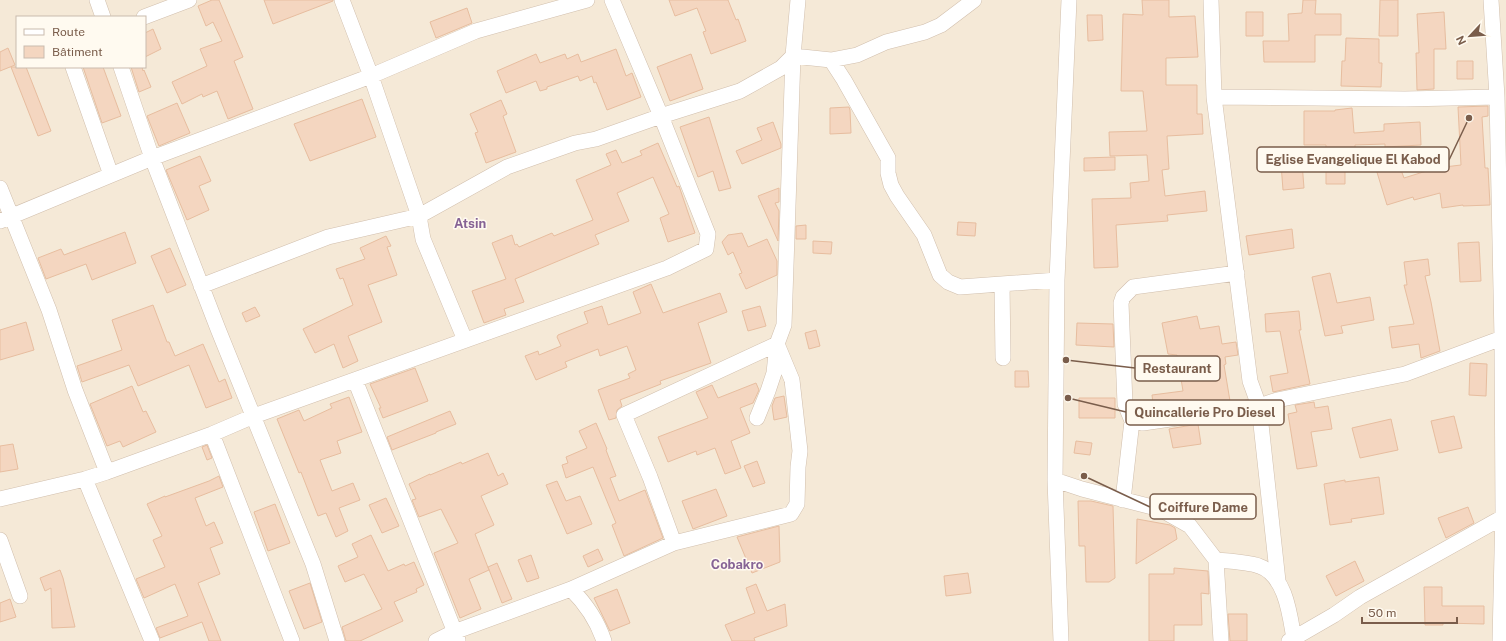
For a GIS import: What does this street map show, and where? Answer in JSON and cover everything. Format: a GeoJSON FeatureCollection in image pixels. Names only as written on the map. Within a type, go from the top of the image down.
{"type":"FeatureCollection","features":[{"type":"Feature","properties":{"kind":"street"},"geometry":{"type":"LineString","coordinates":[[97,0],[103,16]]}},
{"type":"Feature","properties":{"kind":"street"},"geometry":{"type":"LineString","coordinates":[[146,16],[189,0]]}},
{"type":"Feature","properties":{"kind":"street"},"geometry":{"type":"LineString","coordinates":[[342,0],[372,76],[419,216],[423,239],[465,340]]}},
{"type":"Feature","properties":{"kind":"street"},"geometry":{"type":"LineString","coordinates":[[6,219],[152,158],[372,76],[476,31],[587,0]]}},
{"type":"Feature","properties":{"kind":"street"},"geometry":{"type":"LineString","coordinates":[[0,499],[85,479],[107,472],[212,434],[254,416],[667,268],[706,249],[708,234],[661,116],[612,0]]}},
{"type":"Feature","properties":{"kind":"street"},"geometry":{"type":"LineString","coordinates":[[757,418],[774,372],[778,344],[784,325],[794,56],[798,0]]}},
{"type":"Feature","properties":{"kind":"street"},"geometry":{"type":"LineString","coordinates":[[201,286],[328,237],[419,216],[507,167],[575,143],[596,139],[661,116],[740,91],[781,68],[794,56],[831,60],[857,55],[886,42],[924,32],[941,25],[974,0]]}},
{"type":"Feature","properties":{"kind":"street"},"geometry":{"type":"LineString","coordinates":[[1061,641],[1055,480],[1057,280],[1069,0]]}},
{"type":"Feature","properties":{"kind":"street"},"geometry":{"type":"LineString","coordinates":[[1211,0],[1214,97],[1250,381],[1259,406],[1278,581],[1288,605],[1292,640],[1334,615],[1360,596],[1504,512]]}},
{"type":"Feature","properties":{"kind":"street"},"geometry":{"type":"LineString","coordinates":[[1491,0],[1497,96],[1502,338],[1504,512],[1500,641]]}},
{"type":"Feature","properties":{"kind":"street"},"geometry":{"type":"LineString","coordinates":[[831,60],[888,158],[888,172],[891,185],[924,235],[940,275],[948,282],[960,287],[1057,280]]}},
{"type":"Feature","properties":{"kind":"street"},"geometry":{"type":"LineString","coordinates":[[73,68],[111,175]]}},
{"type":"Feature","properties":{"kind":"street"},"geometry":{"type":"LineString","coordinates":[[121,68],[152,158],[201,286],[313,564],[337,641]]}},
{"type":"Feature","properties":{"kind":"street"},"geometry":{"type":"LineString","coordinates":[[1214,97],[1405,99],[1497,96]]}},
{"type":"Feature","properties":{"kind":"street"},"geometry":{"type":"LineString","coordinates":[[0,188],[6,219],[49,310],[75,390],[107,472]]}},
{"type":"Feature","properties":{"kind":"street"},"geometry":{"type":"LineString","coordinates":[[1123,500],[1132,421],[1125,404],[1123,297],[1133,287],[1237,273]]}},
{"type":"Feature","properties":{"kind":"street"},"geometry":{"type":"LineString","coordinates":[[1002,284],[1003,358]]}},
{"type":"Feature","properties":{"kind":"street"},"geometry":{"type":"LineString","coordinates":[[1132,421],[1143,423],[1259,406],[1278,400],[1405,374],[1502,338]]}},
{"type":"Feature","properties":{"kind":"street"},"geometry":{"type":"LineString","coordinates":[[674,543],[650,477],[624,415],[778,344]]}},
{"type":"Feature","properties":{"kind":"street"},"geometry":{"type":"LineString","coordinates":[[436,641],[456,637],[571,589],[674,543],[791,514],[797,504],[800,451],[792,380],[778,344]]}},
{"type":"Feature","properties":{"kind":"street"},"geometry":{"type":"LineString","coordinates":[[355,380],[456,637]]}},
{"type":"Feature","properties":{"kind":"street"},"geometry":{"type":"LineString","coordinates":[[212,434],[292,641]]}},
{"type":"Feature","properties":{"kind":"street"},"geometry":{"type":"LineString","coordinates":[[85,479],[152,641]]}},
{"type":"Feature","properties":{"kind":"street"},"geometry":{"type":"LineString","coordinates":[[1055,480],[1123,500],[1160,508],[1190,526],[1216,560],[1221,641]]}},
{"type":"Feature","properties":{"kind":"street"},"geometry":{"type":"LineString","coordinates":[[0,540],[20,596]]}},
{"type":"Feature","properties":{"kind":"street"},"geometry":{"type":"LineString","coordinates":[[1216,560],[1260,566],[1278,581]]}},
{"type":"Feature","properties":{"kind":"street"},"geometry":{"type":"LineString","coordinates":[[571,589],[586,604],[599,627],[604,641]]}},
{"type":"Feature","properties":{"kind":"shaded area"},"geometry":{"type":"Polygon","coordinates":[[[0,0],[1506,0],[1506,641],[0,641],[0,0]]]}},
{"type":"Feature","properties":{"kind":"building"},"geometry":{"type":"Polygon","coordinates":[[[212,0],[219,0],[243,57],[234,61],[253,109],[228,119],[217,91],[203,97],[202,94],[182,104],[172,82],[207,66],[200,49],[222,41],[213,22],[206,26],[198,6],[212,0]]]}},
{"type":"Feature","properties":{"kind":"building"},"geometry":{"type":"Polygon","coordinates":[[[264,0],[333,0],[333,1],[273,24],[264,0]]]}},
{"type":"Feature","properties":{"kind":"building"},"geometry":{"type":"Polygon","coordinates":[[[669,0],[728,0],[736,20],[738,19],[746,41],[711,54],[703,32],[706,31],[697,8],[675,16],[669,0]]]}},
{"type":"Feature","properties":{"kind":"building"},"geometry":{"type":"Polygon","coordinates":[[[1142,0],[1169,0],[1169,17],[1195,16],[1198,57],[1166,58],[1166,85],[1197,85],[1197,114],[1202,114],[1203,134],[1167,136],[1169,169],[1162,170],[1165,196],[1205,191],[1207,211],[1167,215],[1168,221],[1116,225],[1118,267],[1094,268],[1092,199],[1131,198],[1130,183],[1149,181],[1147,155],[1110,156],[1109,132],[1147,131],[1143,91],[1121,91],[1123,14],[1143,15],[1142,0]]]}},
{"type":"Feature","properties":{"kind":"building"},"geometry":{"type":"Polygon","coordinates":[[[1303,0],[1316,0],[1315,14],[1341,14],[1341,35],[1315,35],[1315,62],[1264,62],[1263,41],[1289,41],[1288,14],[1302,13],[1303,0]]]}},
{"type":"Feature","properties":{"kind":"building"},"geometry":{"type":"Polygon","coordinates":[[[1380,0],[1398,0],[1398,36],[1379,36],[1380,0]]]}},
{"type":"Feature","properties":{"kind":"building"},"geometry":{"type":"Polygon","coordinates":[[[467,8],[472,23],[436,38],[430,22],[467,8]]]}},
{"type":"Feature","properties":{"kind":"building"},"geometry":{"type":"Polygon","coordinates":[[[1246,12],[1263,12],[1263,36],[1246,36],[1246,12]]]}},
{"type":"Feature","properties":{"kind":"building"},"geometry":{"type":"Polygon","coordinates":[[[1444,12],[1446,49],[1434,49],[1434,89],[1417,90],[1416,53],[1419,53],[1417,14],[1444,12]]]}},
{"type":"Feature","properties":{"kind":"building"},"geometry":{"type":"Polygon","coordinates":[[[1087,15],[1102,15],[1103,40],[1088,41],[1087,15]]]}},
{"type":"Feature","properties":{"kind":"building"},"geometry":{"type":"Polygon","coordinates":[[[153,29],[161,49],[146,56],[146,32],[153,29]]]}},
{"type":"Feature","properties":{"kind":"building"},"geometry":{"type":"Polygon","coordinates":[[[1346,38],[1379,39],[1379,63],[1382,63],[1381,87],[1341,86],[1342,61],[1345,61],[1346,38]]]}},
{"type":"Feature","properties":{"kind":"building"},"geometry":{"type":"Polygon","coordinates":[[[8,48],[15,65],[0,71],[0,52],[8,48]]]}},
{"type":"Feature","properties":{"kind":"building"},"geometry":{"type":"Polygon","coordinates":[[[616,49],[626,76],[632,73],[641,97],[607,110],[596,82],[594,83],[592,76],[580,81],[578,76],[540,91],[536,81],[506,93],[497,71],[536,54],[540,63],[565,54],[567,59],[578,54],[581,62],[616,49]]]}},
{"type":"Feature","properties":{"kind":"building"},"geometry":{"type":"Polygon","coordinates":[[[691,54],[703,89],[670,101],[657,67],[691,54]]]}},
{"type":"Feature","properties":{"kind":"building"},"geometry":{"type":"Polygon","coordinates":[[[1457,61],[1473,61],[1473,79],[1457,79],[1457,61]]]}},
{"type":"Feature","properties":{"kind":"building"},"geometry":{"type":"Polygon","coordinates":[[[11,67],[26,68],[51,131],[38,136],[11,67]]]}},
{"type":"Feature","properties":{"kind":"building"},"geometry":{"type":"Polygon","coordinates":[[[83,68],[103,68],[121,116],[102,123],[83,68]]]}},
{"type":"Feature","properties":{"kind":"building"},"geometry":{"type":"Polygon","coordinates":[[[131,68],[142,68],[151,87],[139,92],[131,68]]]}},
{"type":"Feature","properties":{"kind":"building"},"geometry":{"type":"Polygon","coordinates":[[[362,99],[376,137],[310,161],[294,124],[362,99]]]}},
{"type":"Feature","properties":{"kind":"building"},"geometry":{"type":"Polygon","coordinates":[[[501,100],[507,114],[503,116],[516,152],[486,163],[475,133],[478,132],[470,114],[501,100]]]}},
{"type":"Feature","properties":{"kind":"building"},"geometry":{"type":"Polygon","coordinates":[[[177,103],[190,133],[159,146],[147,116],[177,103]]]}},
{"type":"Feature","properties":{"kind":"building"},"geometry":{"type":"Polygon","coordinates":[[[1488,106],[1488,116],[1482,117],[1485,168],[1488,168],[1490,205],[1463,205],[1442,208],[1440,193],[1414,200],[1413,197],[1387,205],[1376,169],[1398,162],[1404,178],[1436,168],[1461,165],[1458,107],[1488,106]]]}},
{"type":"Feature","properties":{"kind":"building"},"geometry":{"type":"Polygon","coordinates":[[[849,107],[851,133],[830,134],[830,108],[849,107]]]}},
{"type":"Feature","properties":{"kind":"building"},"geometry":{"type":"Polygon","coordinates":[[[1352,108],[1354,133],[1384,131],[1384,124],[1420,122],[1421,145],[1385,147],[1385,144],[1355,145],[1355,148],[1345,149],[1345,184],[1326,184],[1326,145],[1304,145],[1304,111],[1335,111],[1352,108]]]}},
{"type":"Feature","properties":{"kind":"building"},"geometry":{"type":"Polygon","coordinates":[[[709,117],[731,188],[719,191],[713,171],[698,177],[680,127],[709,117]]]}},
{"type":"Feature","properties":{"kind":"building"},"geometry":{"type":"Polygon","coordinates":[[[773,122],[781,148],[742,164],[736,151],[762,140],[757,128],[773,122]]]}},
{"type":"Feature","properties":{"kind":"building"},"geometry":{"type":"Polygon","coordinates":[[[658,143],[677,187],[679,186],[695,233],[668,242],[660,218],[669,214],[653,177],[617,193],[629,221],[595,235],[599,244],[515,279],[524,302],[504,309],[506,315],[484,323],[472,291],[506,279],[492,243],[512,235],[515,245],[517,244],[519,247],[552,233],[554,236],[593,220],[576,180],[611,165],[606,154],[616,150],[622,163],[642,155],[640,151],[658,143]]]}},
{"type":"Feature","properties":{"kind":"building"},"geometry":{"type":"Polygon","coordinates":[[[1301,150],[1304,188],[1283,190],[1280,151],[1301,150]]]}},
{"type":"Feature","properties":{"kind":"building"},"geometry":{"type":"Polygon","coordinates":[[[200,156],[211,181],[199,186],[209,210],[187,220],[166,170],[200,156]]]}},
{"type":"Feature","properties":{"kind":"building"},"geometry":{"type":"Polygon","coordinates":[[[1115,157],[1115,170],[1084,171],[1084,158],[1115,157]]]}},
{"type":"Feature","properties":{"kind":"building"},"geometry":{"type":"Polygon","coordinates":[[[779,188],[779,202],[775,203],[779,211],[778,241],[758,196],[779,188]]]}},
{"type":"Feature","properties":{"kind":"building"},"geometry":{"type":"Polygon","coordinates":[[[958,222],[976,223],[975,236],[957,235],[958,222]]]}},
{"type":"Feature","properties":{"kind":"building"},"geometry":{"type":"Polygon","coordinates":[[[806,225],[806,239],[796,239],[796,226],[806,225]]]}},
{"type":"Feature","properties":{"kind":"building"},"geometry":{"type":"Polygon","coordinates":[[[1292,229],[1294,248],[1249,255],[1246,236],[1292,229]]]}},
{"type":"Feature","properties":{"kind":"building"},"geometry":{"type":"Polygon","coordinates":[[[125,232],[136,263],[92,280],[86,264],[46,279],[38,258],[61,249],[64,255],[125,232]]]}},
{"type":"Feature","properties":{"kind":"building"},"geometry":{"type":"Polygon","coordinates":[[[742,233],[748,247],[767,239],[777,261],[777,275],[746,289],[739,274],[742,273],[733,252],[728,255],[722,242],[728,235],[742,233]]]}},
{"type":"Feature","properties":{"kind":"building"},"geometry":{"type":"Polygon","coordinates":[[[386,236],[391,246],[387,247],[397,275],[368,285],[382,322],[348,336],[358,361],[343,368],[334,344],[315,353],[303,329],[353,305],[343,278],[340,279],[336,269],[365,259],[360,248],[386,236]]]}},
{"type":"Feature","properties":{"kind":"building"},"geometry":{"type":"Polygon","coordinates":[[[813,241],[832,242],[831,254],[813,253],[813,241]]]}},
{"type":"Feature","properties":{"kind":"building"},"geometry":{"type":"Polygon","coordinates":[[[1479,242],[1481,281],[1460,282],[1458,243],[1479,242]]]}},
{"type":"Feature","properties":{"kind":"building"},"geometry":{"type":"Polygon","coordinates":[[[170,248],[186,285],[167,293],[151,256],[170,248]]]}},
{"type":"Feature","properties":{"kind":"building"},"geometry":{"type":"Polygon","coordinates":[[[1428,259],[1430,275],[1425,276],[1440,351],[1421,358],[1419,344],[1392,348],[1389,327],[1414,324],[1404,285],[1407,285],[1404,262],[1428,259]]]}},
{"type":"Feature","properties":{"kind":"building"},"geometry":{"type":"Polygon","coordinates":[[[1330,273],[1337,303],[1370,297],[1374,320],[1341,326],[1343,333],[1325,336],[1312,277],[1330,273]]]}},
{"type":"Feature","properties":{"kind":"building"},"geometry":{"type":"Polygon","coordinates":[[[651,284],[663,313],[720,293],[727,312],[698,323],[711,363],[660,381],[661,384],[620,400],[622,406],[617,410],[616,418],[609,420],[598,390],[630,378],[628,374],[636,370],[627,346],[600,356],[598,349],[565,362],[567,367],[536,380],[525,356],[538,351],[539,355],[561,346],[557,337],[558,335],[588,323],[584,312],[602,306],[608,325],[641,313],[633,292],[651,284]]]}},
{"type":"Feature","properties":{"kind":"building"},"geometry":{"type":"Polygon","coordinates":[[[153,305],[167,342],[169,342],[175,356],[203,344],[219,382],[225,379],[232,398],[206,408],[189,365],[138,386],[129,365],[82,382],[77,366],[122,350],[112,320],[153,305]]]}},
{"type":"Feature","properties":{"kind":"building"},"geometry":{"type":"Polygon","coordinates":[[[760,306],[766,326],[748,331],[742,311],[760,306]]]}},
{"type":"Feature","properties":{"kind":"building"},"geometry":{"type":"Polygon","coordinates":[[[255,307],[260,316],[246,322],[242,313],[255,307]]]}},
{"type":"Feature","properties":{"kind":"building"},"geometry":{"type":"Polygon","coordinates":[[[1299,311],[1301,330],[1299,330],[1310,384],[1273,392],[1270,376],[1288,373],[1280,331],[1266,332],[1265,314],[1299,311]]]}},
{"type":"Feature","properties":{"kind":"building"},"geometry":{"type":"Polygon","coordinates":[[[1197,316],[1200,329],[1219,326],[1222,344],[1236,342],[1238,355],[1225,357],[1226,364],[1224,365],[1230,401],[1173,407],[1173,410],[1154,412],[1152,395],[1183,391],[1177,355],[1168,354],[1162,323],[1197,316]]]}},
{"type":"Feature","properties":{"kind":"building"},"geometry":{"type":"Polygon","coordinates":[[[26,322],[34,350],[0,360],[0,330],[26,322]]]}},
{"type":"Feature","properties":{"kind":"building"},"geometry":{"type":"Polygon","coordinates":[[[1077,323],[1113,324],[1114,347],[1076,345],[1077,323]]]}},
{"type":"Feature","properties":{"kind":"building"},"geometry":{"type":"Polygon","coordinates":[[[816,330],[820,346],[809,349],[805,333],[816,330]]]}},
{"type":"Feature","properties":{"kind":"building"},"geometry":{"type":"Polygon","coordinates":[[[1470,363],[1487,364],[1486,396],[1469,395],[1470,363]]]}},
{"type":"Feature","properties":{"kind":"building"},"geometry":{"type":"Polygon","coordinates":[[[415,368],[428,401],[383,418],[379,408],[381,408],[370,384],[415,368]]]}},
{"type":"Feature","properties":{"kind":"building"},"geometry":{"type":"Polygon","coordinates":[[[1015,371],[1028,371],[1029,387],[1015,387],[1015,371]]]}},
{"type":"Feature","properties":{"kind":"building"},"geometry":{"type":"Polygon","coordinates":[[[756,383],[759,390],[753,403],[740,408],[750,433],[731,441],[741,468],[725,474],[715,448],[697,455],[696,451],[668,462],[658,437],[708,418],[696,392],[712,385],[718,398],[756,383]]]}},
{"type":"Feature","properties":{"kind":"building"},"geometry":{"type":"Polygon","coordinates":[[[132,386],[143,412],[146,411],[156,432],[123,447],[120,441],[107,446],[90,404],[132,386]]]}},
{"type":"Feature","properties":{"kind":"building"},"geometry":{"type":"Polygon","coordinates":[[[784,396],[787,417],[774,420],[772,406],[775,398],[784,396]]]}},
{"type":"Feature","properties":{"kind":"building"},"geometry":{"type":"Polygon","coordinates":[[[349,397],[362,432],[337,441],[341,453],[320,460],[332,491],[353,483],[360,500],[339,508],[348,531],[336,537],[326,513],[318,516],[301,472],[299,473],[277,419],[299,410],[304,421],[332,408],[330,404],[349,397]]]}},
{"type":"Feature","properties":{"kind":"building"},"geometry":{"type":"Polygon","coordinates":[[[1079,398],[1115,398],[1115,418],[1079,418],[1079,398]]]}},
{"type":"Feature","properties":{"kind":"building"},"geometry":{"type":"Polygon","coordinates":[[[1314,402],[1315,408],[1328,406],[1332,429],[1311,432],[1317,466],[1297,469],[1288,414],[1297,412],[1295,405],[1314,402]]]}},
{"type":"Feature","properties":{"kind":"building"},"geometry":{"type":"Polygon","coordinates":[[[450,411],[456,424],[392,450],[387,437],[450,411]]]}},
{"type":"Feature","properties":{"kind":"building"},"geometry":{"type":"Polygon","coordinates":[[[1454,416],[1462,448],[1439,453],[1431,421],[1454,416]]]}},
{"type":"Feature","properties":{"kind":"building"},"geometry":{"type":"Polygon","coordinates":[[[1391,419],[1398,450],[1360,458],[1352,428],[1391,419]]]}},
{"type":"Feature","properties":{"kind":"building"},"geometry":{"type":"Polygon","coordinates":[[[596,423],[616,476],[610,478],[619,501],[645,490],[663,538],[624,556],[612,525],[616,523],[593,467],[566,478],[562,465],[568,463],[566,457],[587,448],[579,431],[596,423]]]}},
{"type":"Feature","properties":{"kind":"building"},"geometry":{"type":"Polygon","coordinates":[[[1198,424],[1201,444],[1173,448],[1169,429],[1198,424]]]}},
{"type":"Feature","properties":{"kind":"building"},"geometry":{"type":"Polygon","coordinates":[[[1076,441],[1092,443],[1090,455],[1074,453],[1076,441]]]}},
{"type":"Feature","properties":{"kind":"building"},"geometry":{"type":"Polygon","coordinates":[[[13,444],[18,469],[0,472],[0,446],[13,444]]]}},
{"type":"Feature","properties":{"kind":"building"},"geometry":{"type":"Polygon","coordinates":[[[207,445],[212,458],[207,460],[202,447],[207,445]]]}},
{"type":"Feature","properties":{"kind":"building"},"geometry":{"type":"Polygon","coordinates":[[[488,453],[498,476],[503,473],[508,484],[481,496],[494,525],[475,534],[489,570],[469,579],[481,609],[460,618],[434,553],[458,543],[441,509],[419,517],[412,500],[416,499],[409,484],[430,474],[461,462],[462,464],[488,453]]]}},
{"type":"Feature","properties":{"kind":"building"},"geometry":{"type":"Polygon","coordinates":[[[757,461],[765,483],[753,487],[744,466],[757,461]]]}},
{"type":"Feature","properties":{"kind":"building"},"geometry":{"type":"Polygon","coordinates":[[[219,476],[223,487],[195,498],[206,526],[214,522],[223,543],[210,548],[220,574],[198,583],[221,641],[209,641],[202,622],[160,638],[156,628],[188,616],[175,584],[144,598],[136,579],[165,567],[153,540],[162,536],[147,504],[219,476]]]}},
{"type":"Feature","properties":{"kind":"building"},"geometry":{"type":"Polygon","coordinates":[[[1379,477],[1384,514],[1351,519],[1352,522],[1330,525],[1324,484],[1345,480],[1345,482],[1379,477]]]}},
{"type":"Feature","properties":{"kind":"building"},"geometry":{"type":"Polygon","coordinates":[[[557,481],[566,501],[580,496],[592,524],[567,534],[546,485],[557,481]]]}},
{"type":"Feature","properties":{"kind":"building"},"geometry":{"type":"Polygon","coordinates":[[[716,489],[727,516],[693,529],[682,501],[716,489]]]}},
{"type":"Feature","properties":{"kind":"building"},"geometry":{"type":"Polygon","coordinates":[[[386,498],[399,526],[382,533],[369,505],[386,498]]]}},
{"type":"Feature","properties":{"kind":"building"},"geometry":{"type":"Polygon","coordinates":[[[1078,501],[1091,501],[1113,506],[1115,578],[1109,582],[1086,582],[1085,546],[1079,546],[1078,501]]]}},
{"type":"Feature","properties":{"kind":"building"},"geometry":{"type":"Polygon","coordinates":[[[275,504],[290,543],[268,551],[254,512],[275,504]]]}},
{"type":"Feature","properties":{"kind":"building"},"geometry":{"type":"Polygon","coordinates":[[[1468,507],[1474,523],[1446,538],[1438,518],[1468,507]]]}},
{"type":"Feature","properties":{"kind":"building"},"geometry":{"type":"Polygon","coordinates":[[[1137,519],[1170,525],[1175,528],[1177,539],[1136,564],[1137,519]]]}},
{"type":"Feature","properties":{"kind":"building"},"geometry":{"type":"Polygon","coordinates":[[[779,526],[780,562],[752,573],[737,537],[779,526]]]}},
{"type":"Feature","properties":{"kind":"building"},"geometry":{"type":"Polygon","coordinates":[[[371,535],[388,571],[404,564],[405,566],[414,562],[424,585],[416,589],[417,592],[394,602],[403,621],[360,641],[346,641],[342,627],[382,609],[364,574],[345,582],[338,566],[358,557],[352,544],[371,535]]]}},
{"type":"Feature","properties":{"kind":"building"},"geometry":{"type":"Polygon","coordinates":[[[598,549],[603,560],[588,567],[583,556],[598,549]]]}},
{"type":"Feature","properties":{"kind":"building"},"geometry":{"type":"Polygon","coordinates":[[[531,555],[539,578],[527,582],[518,560],[531,555]]]}},
{"type":"Feature","properties":{"kind":"building"},"geometry":{"type":"Polygon","coordinates":[[[1355,561],[1364,581],[1336,596],[1326,576],[1355,561]]]}},
{"type":"Feature","properties":{"kind":"building"},"geometry":{"type":"Polygon","coordinates":[[[497,563],[512,599],[502,603],[488,567],[497,563]]]}},
{"type":"Feature","properties":{"kind":"building"},"geometry":{"type":"Polygon","coordinates":[[[1174,568],[1208,571],[1209,594],[1201,593],[1202,625],[1174,625],[1174,641],[1149,641],[1149,574],[1174,574],[1174,568]]]}},
{"type":"Feature","properties":{"kind":"building"},"geometry":{"type":"Polygon","coordinates":[[[60,570],[75,627],[52,628],[51,588],[45,591],[40,578],[60,570]]]}},
{"type":"Feature","properties":{"kind":"building"},"geometry":{"type":"Polygon","coordinates":[[[968,573],[971,593],[946,596],[944,576],[968,573]]]}},
{"type":"Feature","properties":{"kind":"building"},"geometry":{"type":"Polygon","coordinates":[[[310,583],[322,622],[304,629],[289,591],[310,583]]]}},
{"type":"Feature","properties":{"kind":"building"},"geometry":{"type":"Polygon","coordinates":[[[756,584],[767,611],[785,604],[787,626],[754,638],[755,641],[732,641],[725,625],[755,613],[746,588],[756,584]]]}},
{"type":"Feature","properties":{"kind":"building"},"geometry":{"type":"Polygon","coordinates":[[[1424,587],[1442,587],[1442,606],[1484,606],[1484,624],[1443,623],[1443,625],[1425,625],[1424,587]]]}},
{"type":"Feature","properties":{"kind":"building"},"geometry":{"type":"Polygon","coordinates":[[[617,589],[630,623],[610,631],[594,598],[617,589]]]}},
{"type":"Feature","properties":{"kind":"building"},"geometry":{"type":"Polygon","coordinates":[[[10,599],[16,617],[0,622],[0,603],[10,599]]]}},
{"type":"Feature","properties":{"kind":"building"},"geometry":{"type":"Polygon","coordinates":[[[1228,614],[1247,614],[1247,641],[1230,641],[1228,614]]]}},
{"type":"Feature","properties":{"kind":"place","name":"Eglise Evangelique El Kabod"},"geometry":{"type":"Point","coordinates":[1469,118]}},
{"type":"Feature","properties":{"kind":"place","name":"Restaurant"},"geometry":{"type":"Point","coordinates":[1066,360]}},
{"type":"Feature","properties":{"kind":"place","name":"Quincallerie Pro Diesel"},"geometry":{"type":"Point","coordinates":[1068,398]}},
{"type":"Feature","properties":{"kind":"place","name":"Coiffure Dame"},"geometry":{"type":"Point","coordinates":[1084,476]}},
{"type":"Feature","properties":{"kind":"district","name":"Atsin"},"geometry":{"type":"Point","coordinates":[470,223]}},
{"type":"Feature","properties":{"kind":"district","name":"Cobakro"},"geometry":{"type":"Point","coordinates":[737,564]}}]}
